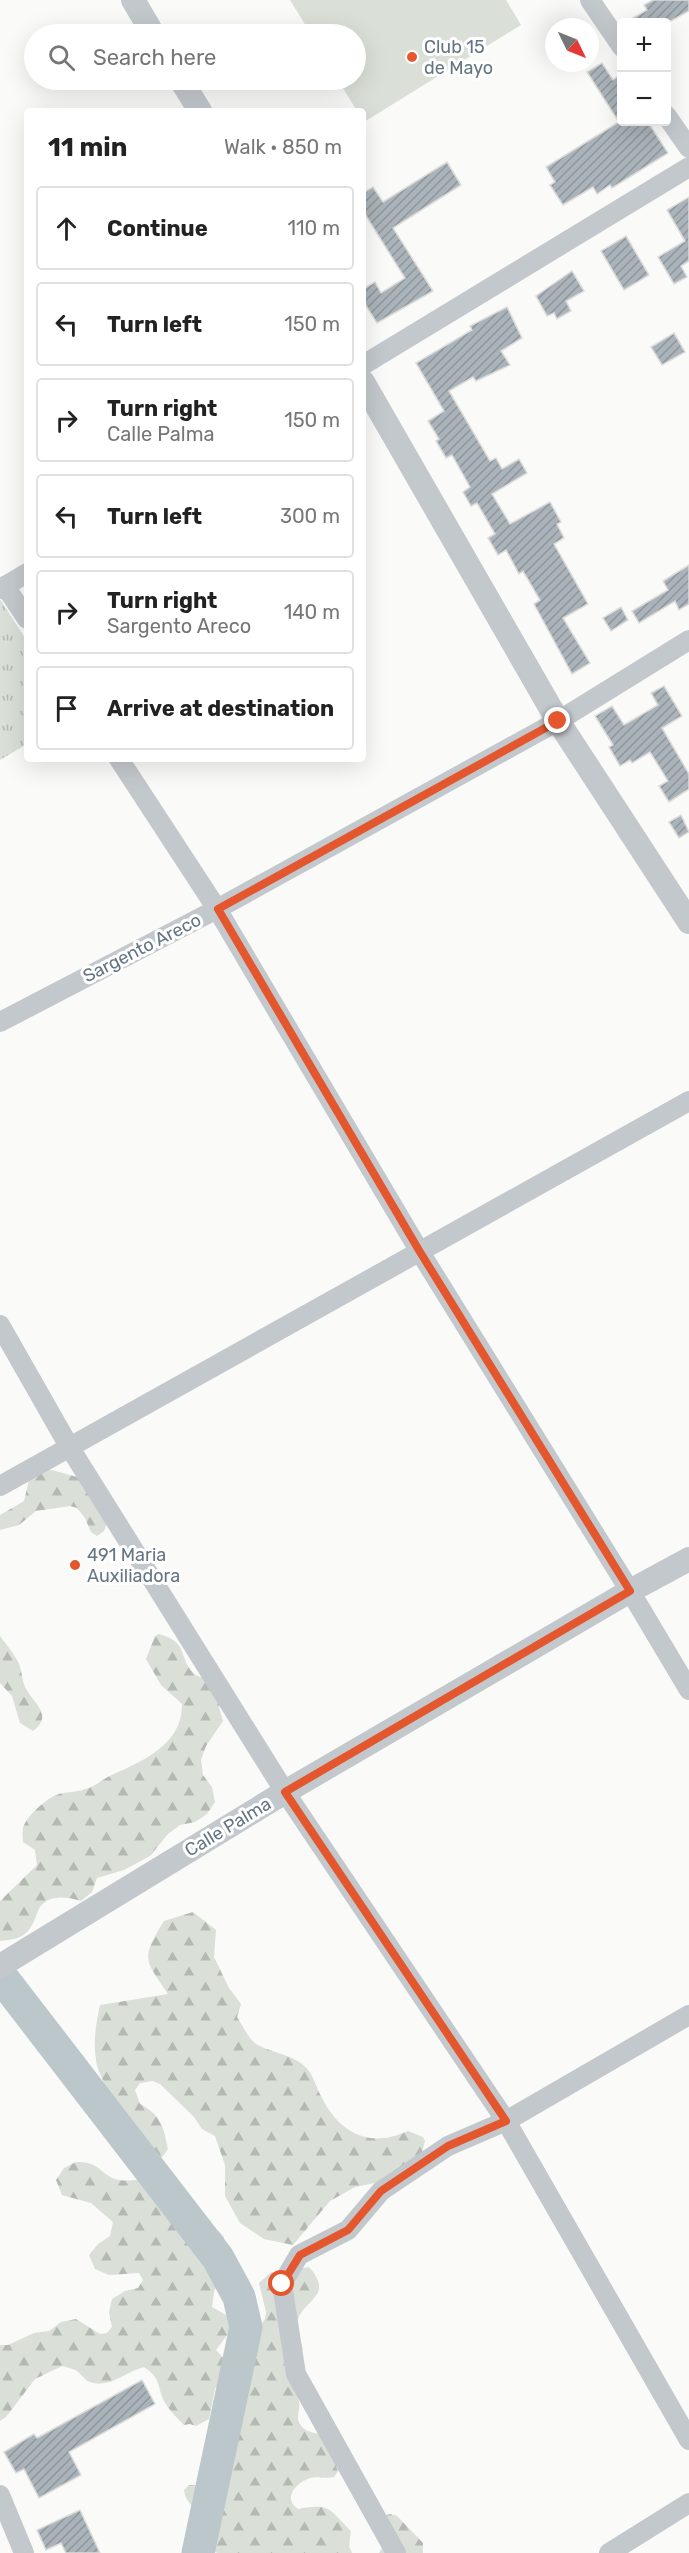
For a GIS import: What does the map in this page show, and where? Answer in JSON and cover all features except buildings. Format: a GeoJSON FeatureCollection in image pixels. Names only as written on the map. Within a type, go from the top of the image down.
{"type":"FeatureCollection","features":[{"type":"Feature","properties":{"kind":"street"},"geometry":{"type":"LineString","coordinates":[[133,0],[147,24]]}},
{"type":"Feature","properties":{"kind":"street"},"geometry":{"type":"LineString","coordinates":[[590,0],[617,41]]}},
{"type":"Feature","properties":{"kind":"street"},"geometry":{"type":"LineString","coordinates":[[187,90],[198,108]]}},
{"type":"Feature","properties":{"kind":"street"},"geometry":{"type":"LineString","coordinates":[[671,122],[689,148]]}},
{"type":"Feature","properties":{"kind":"street"},"geometry":{"type":"LineString","coordinates":[[366,363],[689,167]]}},
{"type":"Feature","properties":{"kind":"street"},"geometry":{"type":"LineString","coordinates":[[366,387],[558,721],[689,922]]}},
{"type":"Feature","properties":{"kind":"street"},"geometry":{"type":"LineString","coordinates":[[24,575],[3,588],[24,615]]}},
{"type":"Feature","properties":{"kind":"street","name":"Sargento Areco"},"geometry":{"type":"LineString","coordinates":[[0,1022],[218,909],[558,721],[689,640]]}},
{"type":"Feature","properties":{"kind":"street"},"geometry":{"type":"LineString","coordinates":[[121,762],[218,909],[420,1252],[689,1690]]}},
{"type":"Feature","properties":{"kind":"street"},"geometry":{"type":"LineString","coordinates":[[0,1486],[689,1101]]}},
{"type":"Feature","properties":{"kind":"street"},"geometry":{"type":"LineString","coordinates":[[0,1325],[70,1448],[285,1792],[506,2121],[689,2440]]}},
{"type":"Feature","properties":{"kind":"street","name":"Calle Palma"},"geometry":{"type":"LineString","coordinates":[[9,1960],[285,1792],[689,1559]]}},
{"type":"Feature","properties":{"kind":"street"},"geometry":{"type":"LineString","coordinates":[[396,2553],[296,2374],[282,2284],[300,2255],[348,2230],[381,2191],[448,2146],[506,2121],[689,2015]]}},
{"type":"Feature","properties":{"kind":"street"},"geometry":{"type":"LineString","coordinates":[[0,2495],[24,2553]]}},
{"type":"Feature","properties":{"kind":"street"},"geometry":{"type":"LineString","coordinates":[[609,2553],[689,2503]]}},
{"type":"Feature","properties":{"kind":"green space","name":"Club 15 de Mayo"},"geometry":{"type":"Polygon","coordinates":[[[290,0],[506,0],[521,25],[366,121],[366,108],[355,108],[344,90],[366,90],[366,24],[305,24],[290,0]]]}},
{"type":"Feature","properties":{"kind":"green space"},"geometry":{"type":"Polygon","coordinates":[[[0,599],[24,636],[24,746],[0,760],[0,599]]]}},
{"type":"Feature","properties":{"kind":"green space"},"geometry":{"type":"Polygon","coordinates":[[[48,1469],[77,1477],[107,1523],[104,1531],[97,1536],[91,1532],[85,1518],[77,1508],[70,1506],[36,1511],[19,1525],[0,1530],[0,1515],[24,1501],[29,1480],[48,1469]]]}},
{"type":"Feature","properties":{"kind":"green space"},"geometry":{"type":"Polygon","coordinates":[[[159,1634],[175,1642],[194,1674],[209,1680],[220,1693],[219,1707],[223,1721],[206,1746],[201,1760],[203,1775],[212,1787],[215,1802],[207,1814],[195,1822],[180,1825],[168,1834],[150,1856],[124,1870],[97,1878],[92,1892],[81,1901],[57,1898],[46,1901],[27,1932],[18,1938],[0,1941],[0,1901],[37,1865],[35,1850],[23,1842],[23,1828],[31,1814],[54,1796],[90,1788],[138,1763],[169,1740],[176,1729],[181,1718],[182,1704],[161,1685],[146,1659],[155,1636],[159,1634]]]}},
{"type":"Feature","properties":{"kind":"green space"},"geometry":{"type":"Polygon","coordinates":[[[0,1636],[17,1661],[25,1687],[42,1714],[39,1725],[33,1731],[20,1723],[12,1696],[0,1683],[0,1636]]]}},
{"type":"Feature","properties":{"kind":"green space"},"geometry":{"type":"Polygon","coordinates":[[[193,1912],[216,1930],[214,1957],[229,1988],[241,2004],[237,2017],[253,2042],[304,2065],[311,2074],[328,2109],[346,2128],[368,2138],[394,2136],[408,2131],[423,2137],[425,2141],[421,2156],[385,2181],[355,2187],[330,2201],[293,2245],[264,2239],[240,2223],[225,2196],[225,2165],[215,2136],[202,2129],[194,2117],[160,2084],[153,2081],[140,2083],[135,2090],[140,2104],[157,2117],[163,2128],[168,2149],[156,2164],[143,2168],[129,2163],[122,2156],[114,2137],[108,2095],[98,2069],[95,2053],[95,2032],[100,2005],[168,1994],[150,1966],[148,1959],[151,1944],[164,1921],[193,1912]]]}},
{"type":"Feature","properties":{"kind":"green space"},"geometry":{"type":"Polygon","coordinates":[[[76,2162],[95,2166],[118,2180],[144,2179],[180,2202],[190,2219],[209,2224],[224,2237],[222,2252],[214,2265],[220,2278],[214,2292],[212,2307],[230,2317],[234,2326],[216,2350],[226,2361],[223,2376],[215,2389],[209,2419],[196,2426],[184,2425],[174,2414],[165,2403],[154,2375],[144,2367],[110,2382],[97,2384],[88,2381],[75,2370],[62,2366],[35,2379],[6,2417],[0,2421],[0,2345],[8,2345],[34,2333],[49,2331],[61,2322],[76,2319],[100,2334],[107,2333],[112,2327],[109,2312],[112,2299],[125,2291],[138,2288],[143,2280],[139,2273],[109,2275],[95,2269],[89,2255],[98,2244],[110,2236],[113,2222],[91,2203],[62,2195],[56,2180],[64,2168],[76,2162]]]}},
{"type":"Feature","properties":{"kind":"green space"},"geometry":{"type":"Polygon","coordinates":[[[309,2267],[319,2285],[318,2292],[304,2309],[297,2323],[302,2355],[289,2381],[298,2399],[300,2424],[305,2429],[324,2437],[338,2471],[334,2477],[313,2477],[300,2483],[293,2491],[291,2500],[298,2509],[317,2507],[333,2513],[351,2531],[349,2546],[352,2553],[218,2553],[201,2544],[200,2520],[186,2498],[184,2490],[189,2485],[211,2485],[228,2446],[227,2432],[223,2426],[229,2403],[227,2389],[232,2367],[265,2319],[266,2312],[259,2283],[270,2273],[309,2267]]]}},
{"type":"Feature","properties":{"kind":"green space"},"geometry":{"type":"Polygon","coordinates":[[[390,2514],[397,2516],[423,2543],[423,2553],[379,2553],[384,2546],[383,2516],[390,2514]]]}},
{"type":"Feature","properties":{"kind":"waterway"},"geometry":{"type":"LineString","coordinates":[[0,1975],[218,2258],[239,2297],[246,2327],[198,2553]]}},
{"type":"Feature","properties":{"kind":"place","name":"Club 15 de Mayo"},"geometry":{"type":"Point","coordinates":[412,57]}},
{"type":"Feature","properties":{"kind":"place","name":"491 Maria Auxiliadora"},"geometry":{"type":"Point","coordinates":[75,1565]}},
{"type":"Feature","properties":{"kind":"route"},"geometry":{"type":"LineString","coordinates":[[282,2284],[300,2255],[348,2230],[381,2191],[448,2146],[506,2121],[285,1792],[630,1591],[420,1252],[218,909],[558,721]]}}]}
